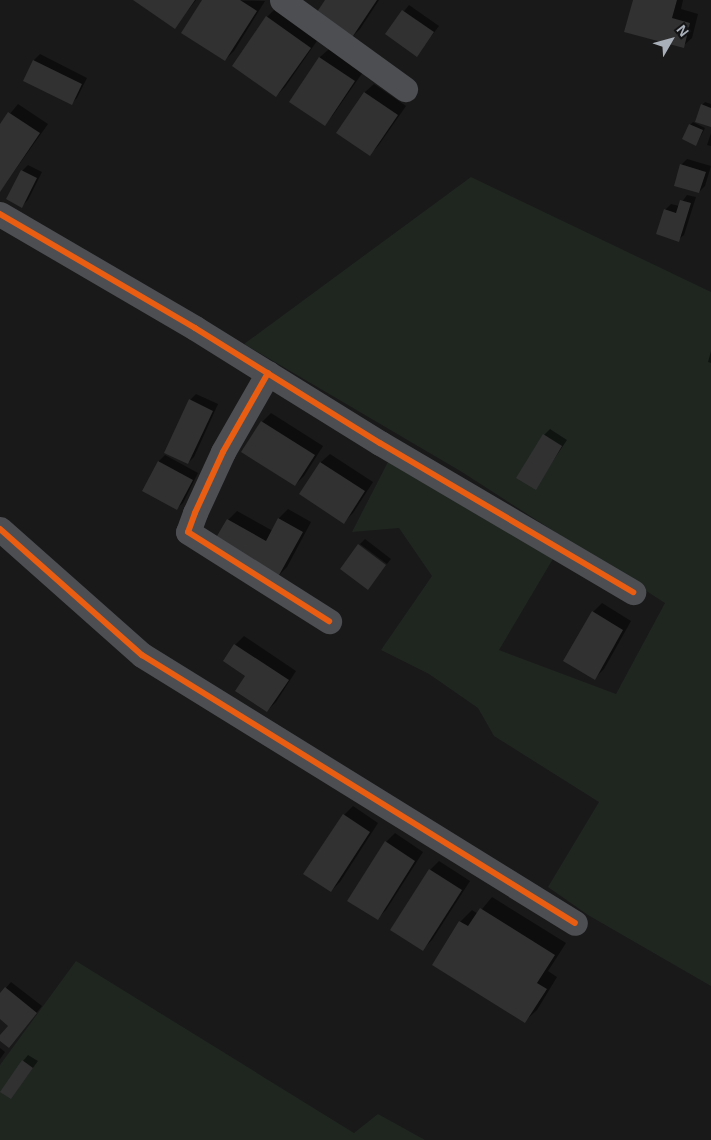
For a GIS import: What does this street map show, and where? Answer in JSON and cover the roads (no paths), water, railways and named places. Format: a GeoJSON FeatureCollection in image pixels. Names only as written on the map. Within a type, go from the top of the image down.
{"type":"FeatureCollection","features":[{"type":"Feature","properties":{"kind":"street"},"geometry":{"type":"LineString","coordinates":[[282,0],[310,8],[405,89]]}},
{"type":"Feature","properties":{"kind":"street"},"geometry":{"type":"LineString","coordinates":[[0,214],[195,328],[380,443],[633,592]]}},
{"type":"Feature","properties":{"kind":"street"},"geometry":{"type":"LineString","coordinates":[[268,373],[223,452],[188,532],[328,620]]}},
{"type":"Feature","properties":{"kind":"street"},"geometry":{"type":"LineString","coordinates":[[0,529],[142,655],[575,923]]}}]}
